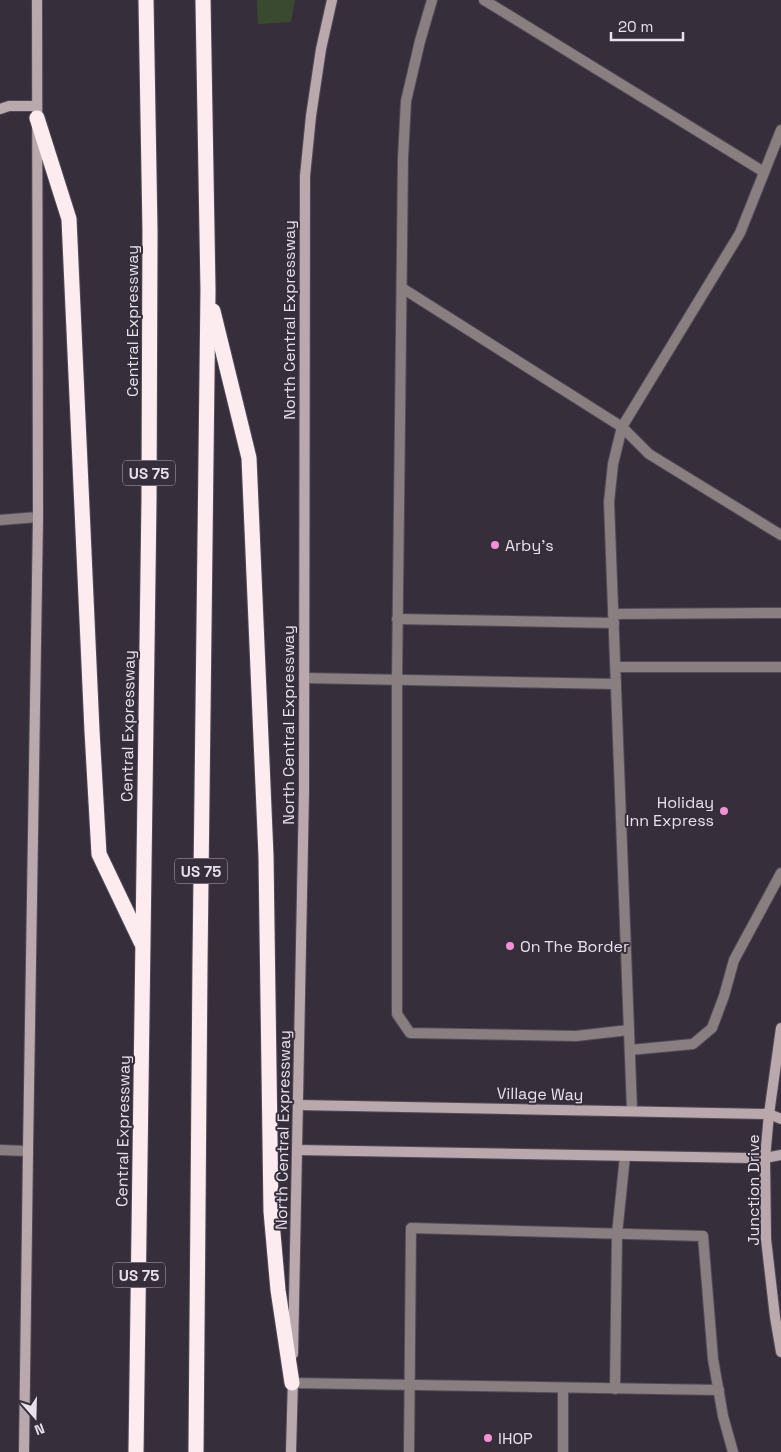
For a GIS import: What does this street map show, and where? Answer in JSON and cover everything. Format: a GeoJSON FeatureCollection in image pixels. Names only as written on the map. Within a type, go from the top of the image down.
{"type":"FeatureCollection","features":[{"type":"Feature","properties":{"kind":"highway","name":"Central Expressway"},"geometry":{"type":"LineString","coordinates":[[136,1452],[150,333],[146,0]]}},
{"type":"Feature","properties":{"kind":"highway","name":"US 75"},"geometry":{"type":"LineString","coordinates":[[196,1452],[208,290],[203,0]]}},
{"type":"Feature","properties":{"kind":"highway"},"geometry":{"type":"LineString","coordinates":[[38,112],[68,219],[99,854],[143,946]]}},
{"type":"Feature","properties":{"kind":"highway"},"geometry":{"type":"LineString","coordinates":[[208,290],[249,458],[266,856],[271,1211],[278,1290],[292,1383]]}},
{"type":"Feature","properties":{"kind":"main road"},"geometry":{"type":"LineString","coordinates":[[24,1452],[38,517],[37,0]]}},
{"type":"Feature","properties":{"kind":"main road","name":"North Central Expressway"},"geometry":{"type":"LineString","coordinates":[[291,1452],[304,791],[305,176],[311,116],[332,0]]}},
{"type":"Feature","properties":{"kind":"main road"},"geometry":{"type":"LineString","coordinates":[[0,109],[10,106],[38,112]]}},
{"type":"Feature","properties":{"kind":"main road","name":"Junction Drive"},"geometry":{"type":"LineString","coordinates":[[781,1028],[765,1158],[766,1239],[774,1317],[781,1352]]}},
{"type":"Feature","properties":{"kind":"main road","name":"Village Way"},"geometry":{"type":"LineString","coordinates":[[298,1105],[632,1110],[770,1114],[781,1119]]}},
{"type":"Feature","properties":{"kind":"main road"},"geometry":{"type":"LineString","coordinates":[[298,1150],[765,1158],[781,1155]]}},
{"type":"Feature","properties":{"kind":"street"},"geometry":{"type":"LineString","coordinates":[[432,0],[406,101],[403,158],[396,680],[397,1014],[410,1033],[576,1036],[629,1030]]}},
{"type":"Feature","properties":{"kind":"street"},"geometry":{"type":"LineString","coordinates":[[484,0],[764,172]]}},
{"type":"Feature","properties":{"kind":"street"},"geometry":{"type":"LineString","coordinates":[[632,1110],[609,502],[614,464],[622,427],[740,233],[781,130]]}},
{"type":"Feature","properties":{"kind":"street"},"geometry":{"type":"LineString","coordinates":[[402,288],[622,427],[649,454],[781,535]]}},
{"type":"Feature","properties":{"kind":"street"},"geometry":{"type":"LineString","coordinates":[[0,520],[38,517]]}},
{"type":"Feature","properties":{"kind":"street"},"geometry":{"type":"LineString","coordinates":[[397,618],[614,619],[781,613]]}},
{"type":"Feature","properties":{"kind":"street"},"geometry":{"type":"LineString","coordinates":[[616,667],[781,667]]}},
{"type":"Feature","properties":{"kind":"street"},"geometry":{"type":"LineString","coordinates":[[304,678],[616,684]]}},
{"type":"Feature","properties":{"kind":"street"},"geometry":{"type":"LineString","coordinates":[[630,1050],[693,1044],[712,1028],[724,996],[734,960],[781,873]]}},
{"type":"Feature","properties":{"kind":"street"},"geometry":{"type":"LineString","coordinates":[[0,1150],[28,1151]]}},
{"type":"Feature","properties":{"kind":"street"},"geometry":{"type":"LineString","coordinates":[[615,1389],[617,1234],[625,1156]]}},
{"type":"Feature","properties":{"kind":"street"},"geometry":{"type":"LineString","coordinates":[[409,1452],[411,1228],[703,1236],[713,1359],[723,1416],[733,1452]]}},
{"type":"Feature","properties":{"kind":"street"},"geometry":{"type":"LineString","coordinates":[[292,1383],[719,1390]]}},
{"type":"Feature","properties":{"kind":"street"},"geometry":{"type":"LineString","coordinates":[[563,1388],[563,1452]]}},
{"type":"Feature","properties":{"kind":"green space"},"geometry":{"type":"Polygon","coordinates":[[[257,0],[295,0],[291,22],[258,24],[257,0]]]}},
{"type":"Feature","properties":{"kind":"place","name":"Arby's"},"geometry":{"type":"Point","coordinates":[495,545]}},
{"type":"Feature","properties":{"kind":"place","name":"Holiday Inn Express"},"geometry":{"type":"Point","coordinates":[724,811]}},
{"type":"Feature","properties":{"kind":"place","name":"On The Border"},"geometry":{"type":"Point","coordinates":[510,946]}},
{"type":"Feature","properties":{"kind":"place","name":"IHOP"},"geometry":{"type":"Point","coordinates":[488,1438]}}]}
